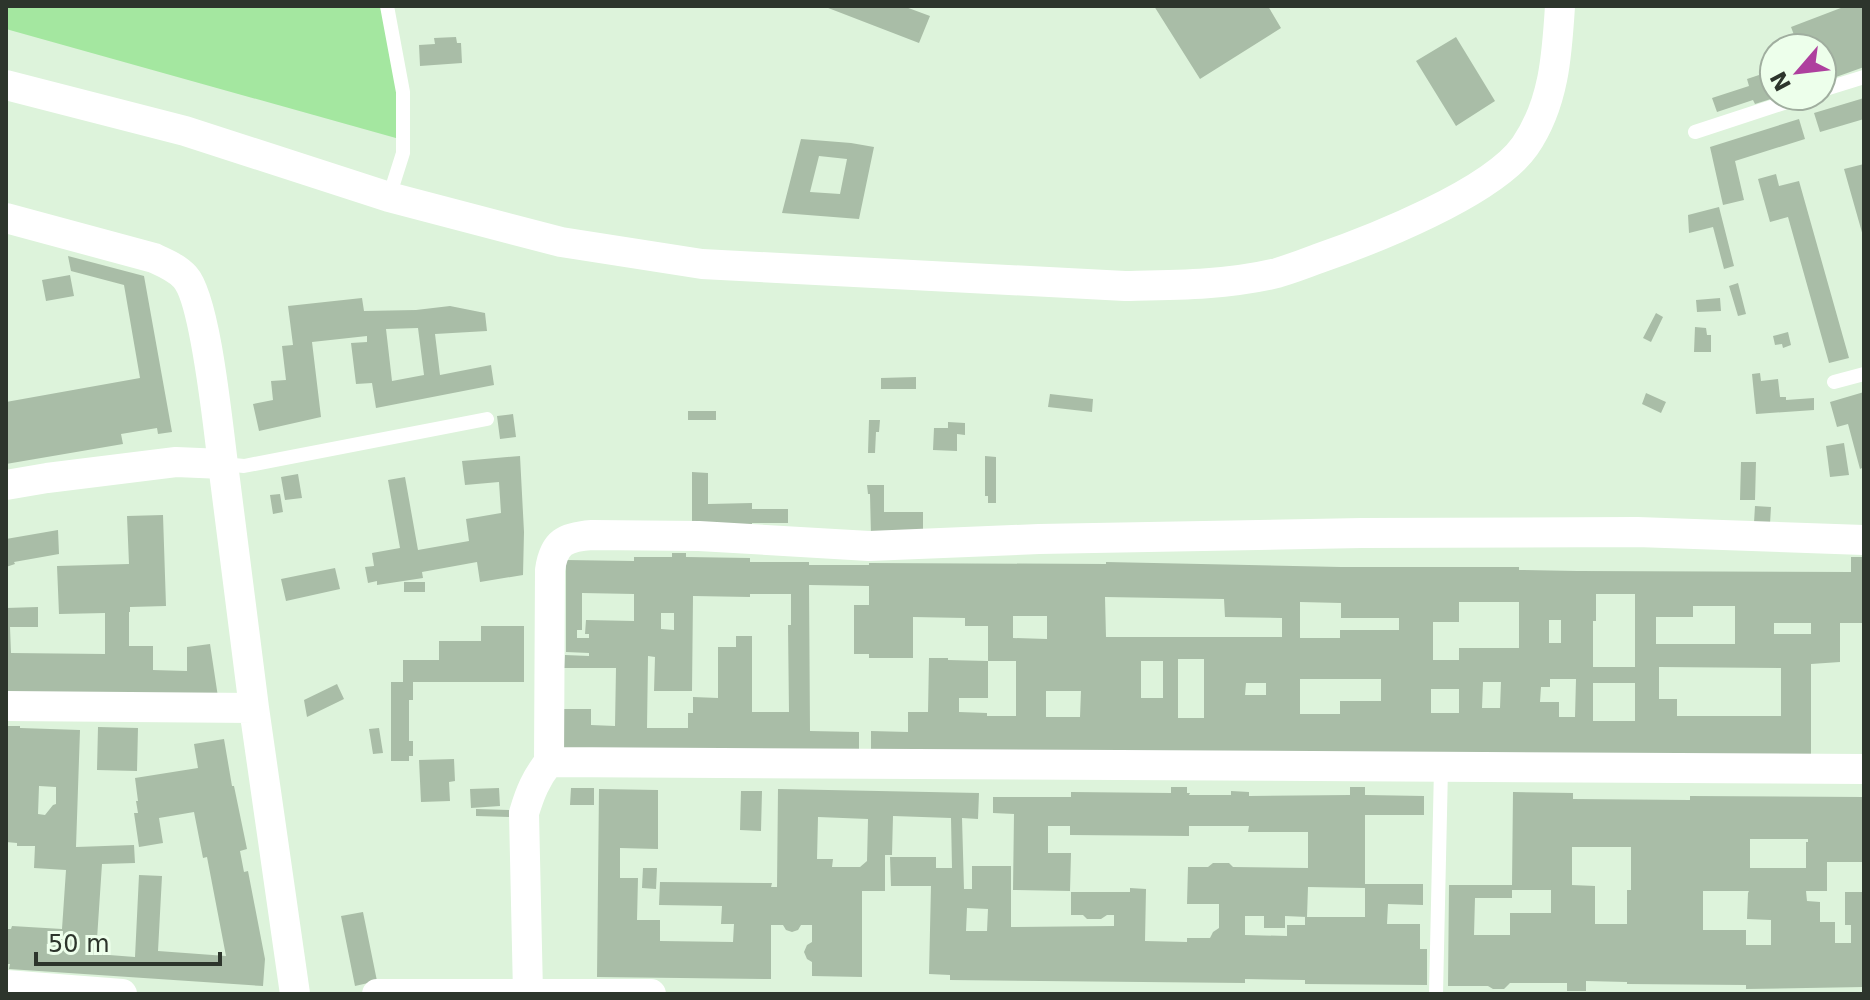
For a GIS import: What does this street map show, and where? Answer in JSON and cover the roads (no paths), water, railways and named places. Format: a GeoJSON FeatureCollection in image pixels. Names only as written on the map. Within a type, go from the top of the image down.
{"type":"FeatureCollection","features":[{"type":"Feature","properties":{"kind":"street"},"geometry":{"type":"LineString","coordinates":[[6,85],[185,131],[389,197],[561,242],[702,264],[1125,286],[1184,285],[1278,273],[1358,245],[1439,208],[1480,185],[1523,149],[1535,130],[1548,98],[1556,61],[1560,6]]}},
{"type":"Feature","properties":{"kind":"street"},"geometry":{"type":"LineString","coordinates":[[6,218],[154,258],[174,268],[194,291],[211,378],[295,994]]}},
{"type":"Feature","properties":{"kind":"street"},"geometry":{"type":"LineString","coordinates":[[6,485],[176,462],[223,464]]}},
{"type":"Feature","properties":{"kind":"street"},"geometry":{"type":"LineString","coordinates":[[528,993],[524,813],[537,777],[549,762],[550,570],[552,557],[564,540],[576,536],[699,536],[869,546],[1362,533],[1637,532],[1864,540]]}},
{"type":"Feature","properties":{"kind":"street"},"geometry":{"type":"LineString","coordinates":[[6,706],[254,708]]}},
{"type":"Feature","properties":{"kind":"street"},"geometry":{"type":"LineString","coordinates":[[549,762],[1864,769]]}},
{"type":"Feature","properties":{"kind":"street"},"geometry":{"type":"LineString","coordinates":[[6,985],[122,994]]}},
{"type":"Feature","properties":{"kind":"street"},"geometry":{"type":"LineString","coordinates":[[377,994],[651,994]]}},
{"type":"Feature","properties":{"kind":"lane"},"geometry":{"type":"LineString","coordinates":[[387,6],[403,92],[403,153],[389,197]]}},
{"type":"Feature","properties":{"kind":"lane"},"geometry":{"type":"LineString","coordinates":[[1838,85],[1864,77]]}},
{"type":"Feature","properties":{"kind":"lane"},"geometry":{"type":"LineString","coordinates":[[1695,132],[1758,111]]}},
{"type":"Feature","properties":{"kind":"lane"},"geometry":{"type":"LineString","coordinates":[[1834,382],[1864,374]]}},
{"type":"Feature","properties":{"kind":"lane"},"geometry":{"type":"LineString","coordinates":[[223,464],[244,466],[487,419]]}},
{"type":"Feature","properties":{"kind":"lane"},"geometry":{"type":"LineString","coordinates":[[1436,994],[1441,768]]}}]}
